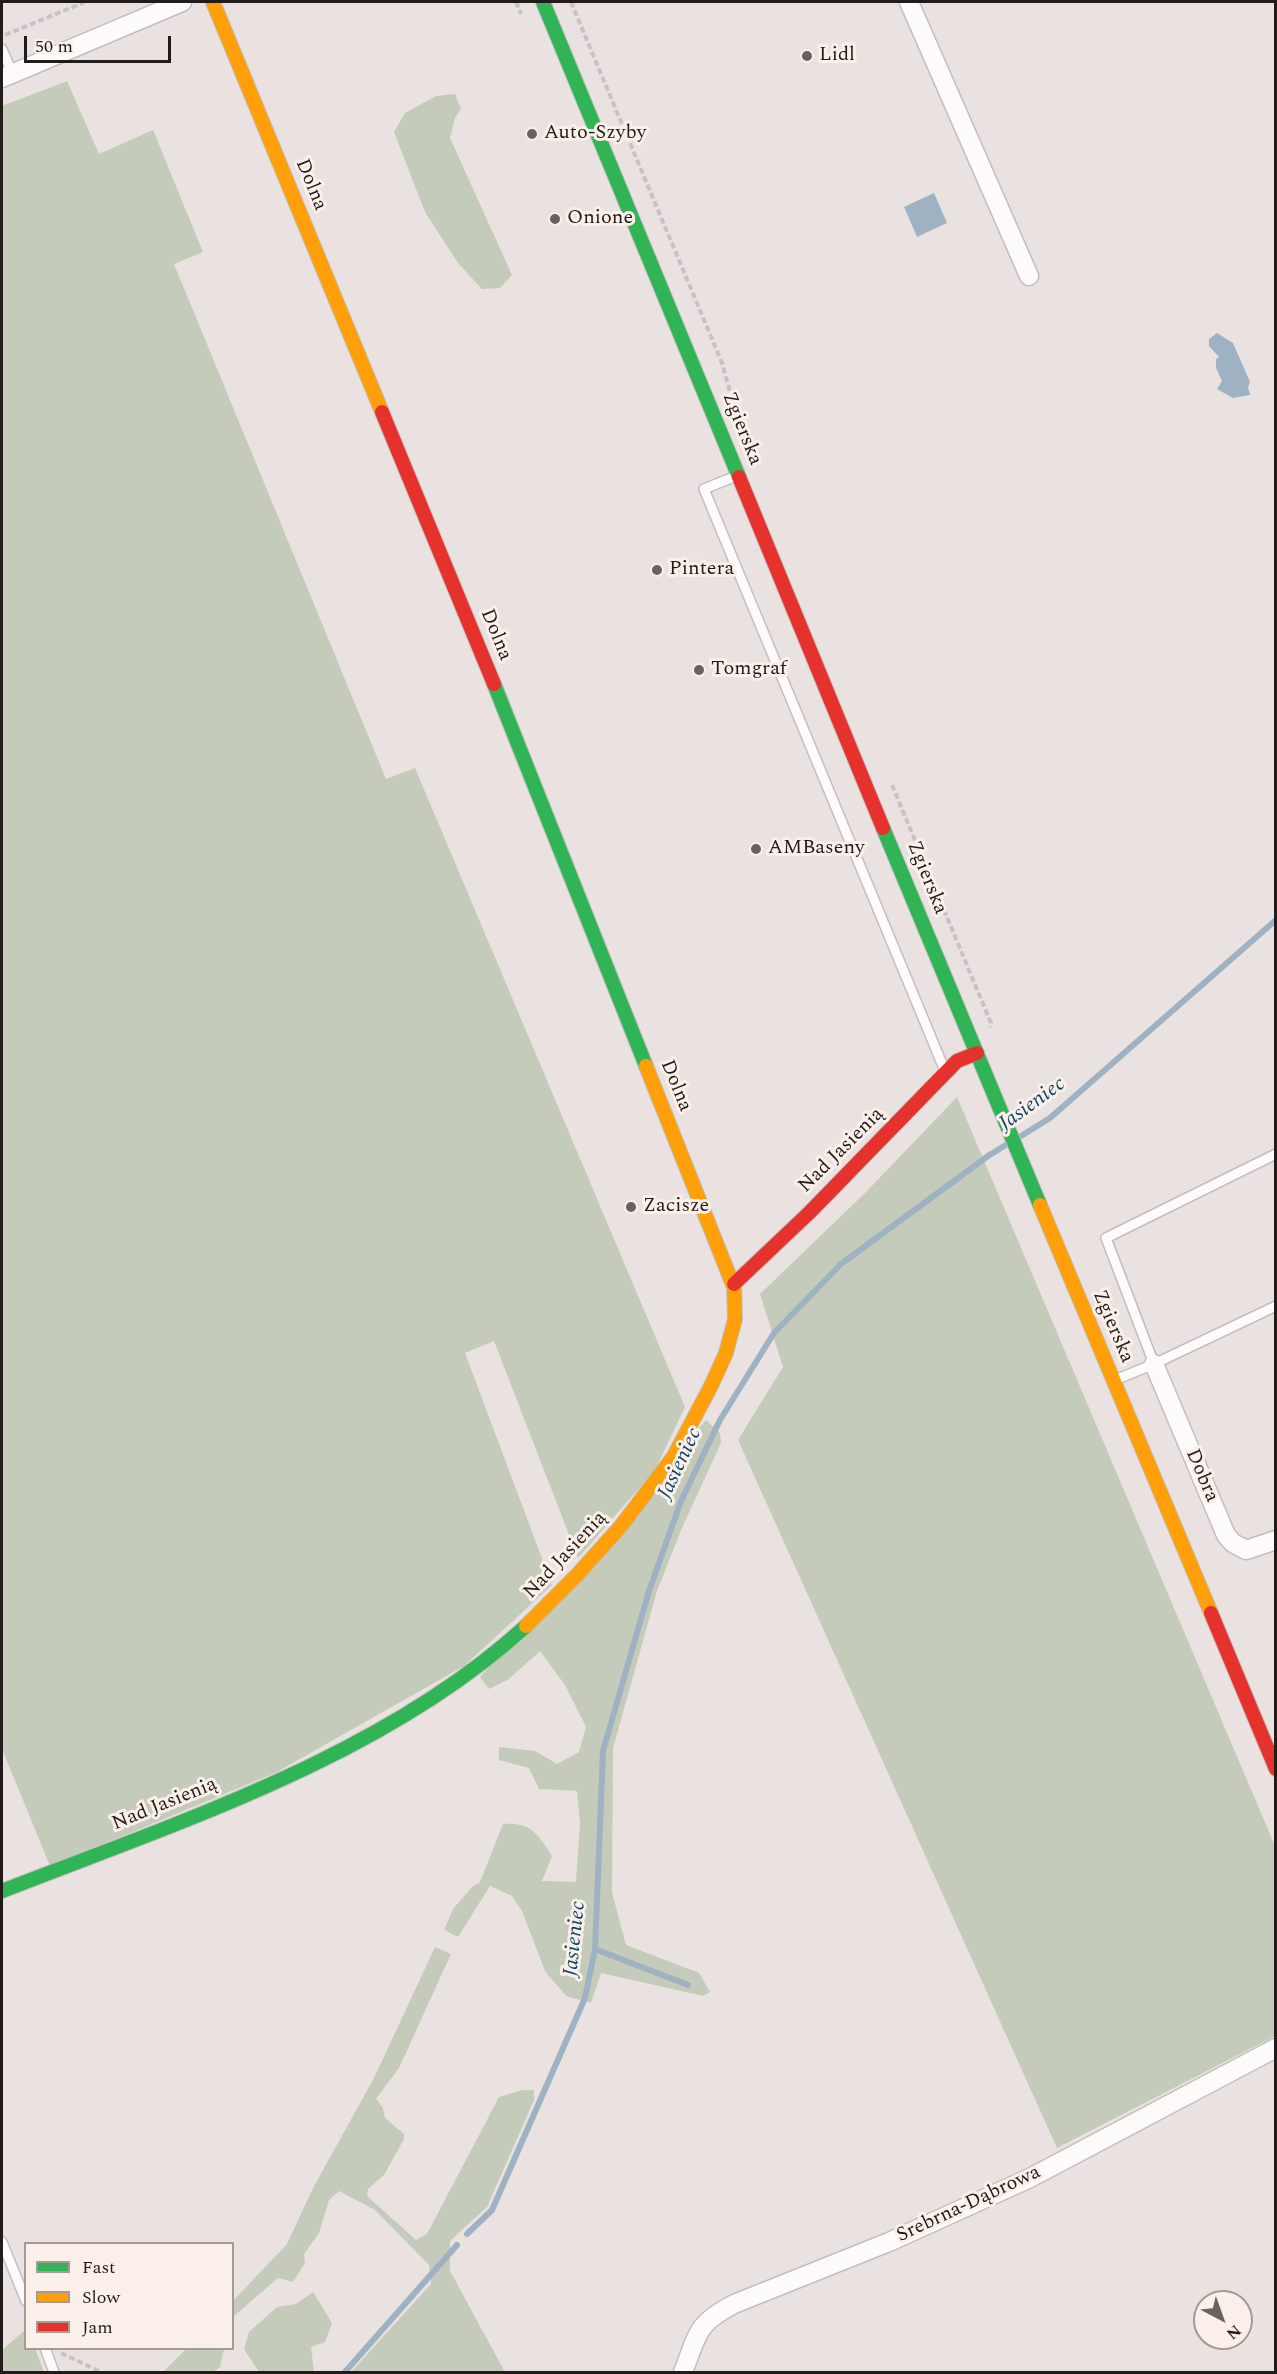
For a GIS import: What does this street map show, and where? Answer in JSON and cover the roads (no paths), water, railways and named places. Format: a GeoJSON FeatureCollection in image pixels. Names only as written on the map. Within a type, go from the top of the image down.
{"type":"FeatureCollection","features":[{"type":"Feature","properties":{"kind":"street"},"geometry":{"type":"LineString","coordinates":[[7,76],[182,2]]}},
{"type":"Feature","properties":{"kind":"street","name":"Dolna"},"geometry":{"type":"LineString","coordinates":[[213,2],[476,639],[733,1285]]}},
{"type":"Feature","properties":{"kind":"street","name":"Zgierska"},"geometry":{"type":"LineString","coordinates":[[543,2],[976,1053],[1275,1769]]}},
{"type":"Feature","properties":{"kind":"street"},"geometry":{"type":"LineString","coordinates":[[909,2],[1029,276]]}},
{"type":"Feature","properties":{"kind":"street","name":"Nad Jasienią"},"geometry":{"type":"LineString","coordinates":[[2,1891],[271,1784],[338,1752],[443,1691],[543,1612],[606,1543],[661,1475],[681,1446],[734,1330],[737,1301],[733,1285],[810,1212],[957,1061],[976,1053]]}},
{"type":"Feature","properties":{"kind":"street","name":"Dobra"},"geometry":{"type":"LineString","coordinates":[[1154,1364],[1226,1535],[1233,1543],[1246,1550],[1275,1540]]}},
{"type":"Feature","properties":{"kind":"street","name":"Srebrna-Dąbrowa"},"geometry":{"type":"LineString","coordinates":[[683,2373],[697,2334],[713,2315],[734,2304],[889,2242],[1030,2178],[1275,2048]]}},
{"type":"Feature","properties":{"kind":"lane"},"geometry":{"type":"LineString","coordinates":[[2,49],[7,76]]}},
{"type":"Feature","properties":{"kind":"lane"},"geometry":{"type":"LineString","coordinates":[[739,475],[704,489],[946,1073]]}},
{"type":"Feature","properties":{"kind":"lane"},"geometry":{"type":"LineString","coordinates":[[1154,1364],[1106,1238],[1275,1154]]}},
{"type":"Feature","properties":{"kind":"lane"},"geometry":{"type":"LineString","coordinates":[[1113,1380],[1154,1364],[1275,1306]]}},
{"type":"Feature","properties":{"kind":"lane"},"geometry":{"type":"LineString","coordinates":[[2,2242],[24,2296]]}},
{"type":"Feature","properties":{"kind":"lane"},"geometry":{"type":"LineString","coordinates":[[45,2350],[54,2373]]}},
{"type":"Feature","properties":{"kind":"water"},"geometry":{"type":"Polygon","coordinates":[[[934,193],[947,223],[917,237],[904,207],[934,193]]]}},
{"type":"Feature","properties":{"kind":"water"},"geometry":{"type":"Polygon","coordinates":[[[1217,333],[1233,343],[1250,382],[1248,387],[1250,395],[1233,398],[1217,389],[1222,381],[1216,368],[1216,359],[1219,357],[1209,346],[1209,339],[1217,333]]]}},
{"type":"Feature","properties":{"kind":"waterway","name":"Jasieniec"},"geometry":{"type":"LineString","coordinates":[[1018,1138],[1050,1118],[1276,920]]}},
{"type":"Feature","properties":{"kind":"waterway","name":"Jasieniec"},"geometry":{"type":"LineString","coordinates":[[467,2234],[492,2210],[585,1998],[595,1949],[603,1751],[649,1591],[681,1501],[720,1420],[774,1333],[841,1264],[1009,1143]]}},
{"type":"Feature","properties":{"kind":"waterway"},"geometry":{"type":"LineString","coordinates":[[595,1949],[688,1985]]}},
{"type":"Feature","properties":{"kind":"waterway","name":"Jasieniec"},"geometry":{"type":"LineString","coordinates":[[345,2372],[457,2245]]}},
{"type":"Feature","properties":{"kind":"place","name":"Lidl"},"geometry":{"type":"Point","coordinates":[807,56]}},
{"type":"Feature","properties":{"kind":"place","name":"Auto-Szyby"},"geometry":{"type":"Point","coordinates":[532,134]}},
{"type":"Feature","properties":{"kind":"place","name":"Onione"},"geometry":{"type":"Point","coordinates":[555,219]}},
{"type":"Feature","properties":{"kind":"place","name":"Pintera"},"geometry":{"type":"Point","coordinates":[657,570]}},
{"type":"Feature","properties":{"kind":"place","name":"Tomgraf"},"geometry":{"type":"Point","coordinates":[699,670]}},
{"type":"Feature","properties":{"kind":"place","name":"AMBaseny"},"geometry":{"type":"Point","coordinates":[756,849]}},
{"type":"Feature","properties":{"kind":"place","name":"Zacisze"},"geometry":{"type":"Point","coordinates":[631,1207]}}]}
